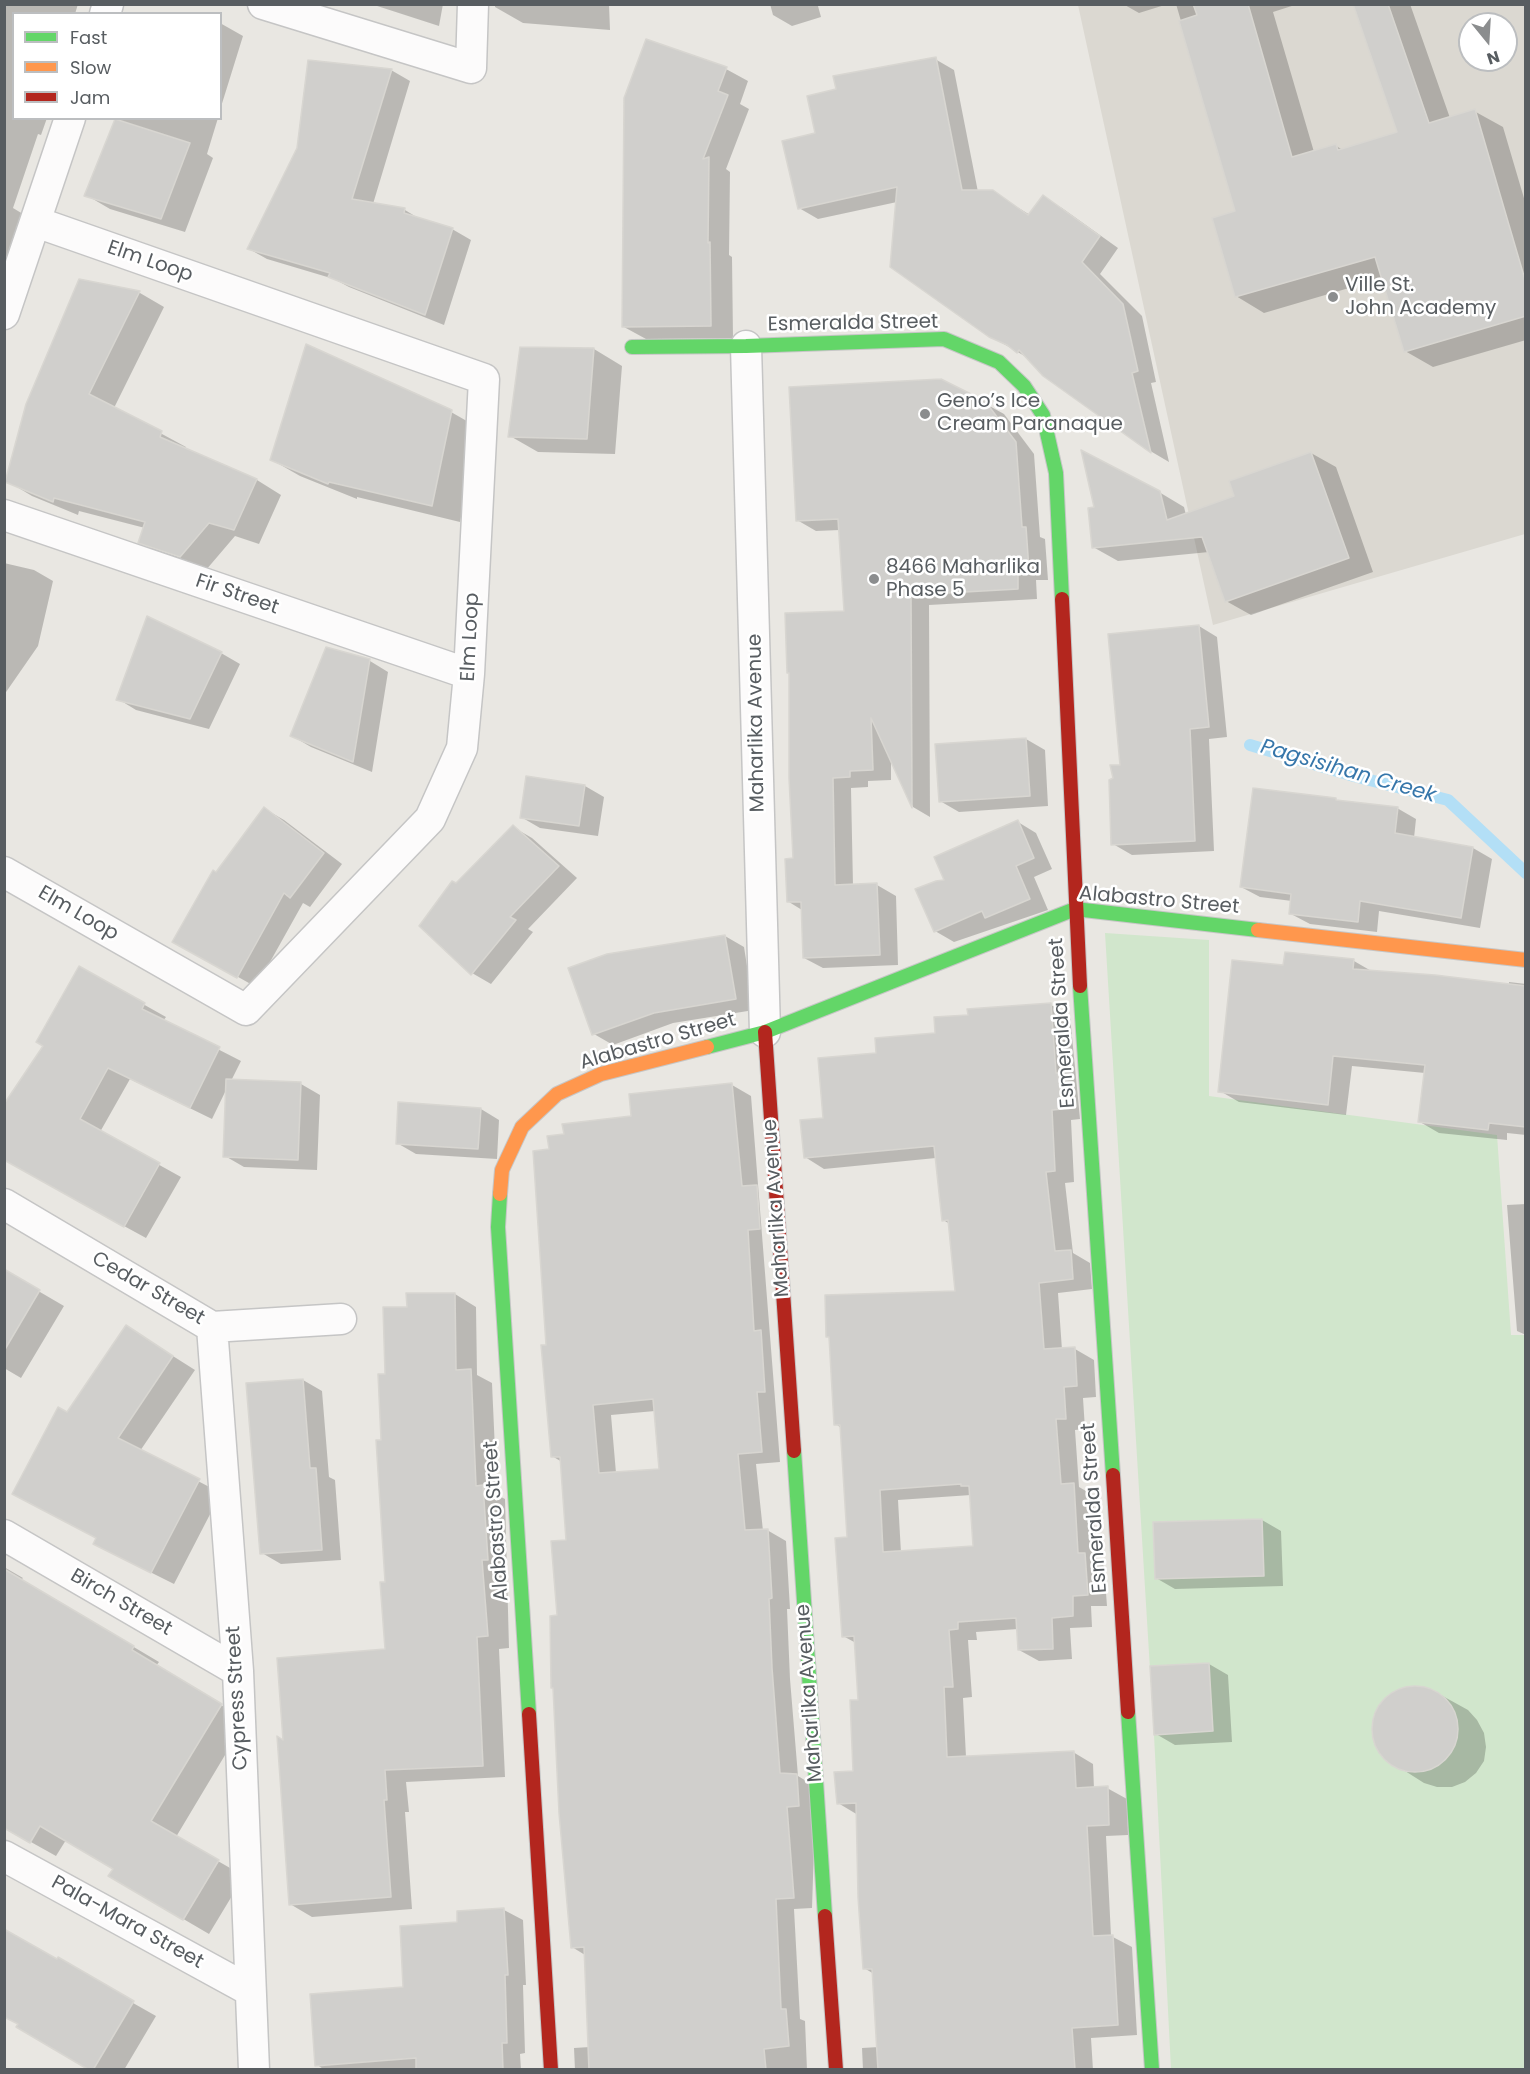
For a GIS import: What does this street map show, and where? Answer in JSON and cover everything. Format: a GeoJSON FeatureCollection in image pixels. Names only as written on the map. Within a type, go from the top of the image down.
{"type":"FeatureCollection","features":[{"type":"Feature","properties":{"kind":"street"},"geometry":{"type":"LineString","coordinates":[[263,4],[471,68],[473,4]]}},
{"type":"Feature","properties":{"kind":"street"},"geometry":{"type":"LineString","coordinates":[[4,314],[69,120]]}},
{"type":"Feature","properties":{"kind":"street","name":"Elm Loop"},"geometry":{"type":"LineString","coordinates":[[4,872],[246,1010],[430,819],[462,748],[469,674],[484,379],[36,222]]}},
{"type":"Feature","properties":{"kind":"street","name":"Esmeralda Street"},"geometry":{"type":"LineString","coordinates":[[632,347],[747,346],[944,339],[999,362],[1024,386],[1043,416],[1056,473],[1075,909],[1152,2070]]}},
{"type":"Feature","properties":{"kind":"street","name":"Maharlika Avenue"},"geometry":{"type":"LineString","coordinates":[[747,346],[765,1032],[836,2070]]}},
{"type":"Feature","properties":{"kind":"street","name":"Fir Street"},"geometry":{"type":"LineString","coordinates":[[4,515],[469,674]]}},
{"type":"Feature","properties":{"kind":"street","name":"Alabastro Street"},"geometry":{"type":"LineString","coordinates":[[551,2070],[498,1227],[502,1170],[522,1126],[557,1094],[601,1074],[765,1032],[1075,909],[1526,960]]}},
{"type":"Feature","properties":{"kind":"street","name":"Cedar Street"},"geometry":{"type":"LineString","coordinates":[[4,1204],[212,1327],[341,1319]]}},
{"type":"Feature","properties":{"kind":"street","name":"Cypress Street"},"geometry":{"type":"LineString","coordinates":[[212,1327],[238,1671],[254,2070]]}},
{"type":"Feature","properties":{"kind":"street","name":"Birch Street"},"geometry":{"type":"LineString","coordinates":[[4,1535],[238,1671]]}},
{"type":"Feature","properties":{"kind":"street","name":"Pala-Mara Street"},"geometry":{"type":"LineString","coordinates":[[4,1856],[249,1990]]}},
{"type":"Feature","properties":{"kind":"shaded area","name":"Ville St. John Academy"},"geometry":{"type":"Polygon","coordinates":[[[1078,5],[1525,5],[1525,534],[1213,625],[1078,5]]]}},
{"type":"Feature","properties":{"kind":"green space"},"geometry":{"type":"Polygon","coordinates":[[[1105,933],[1209,940],[1209,1096],[1497,1135],[1511,1335],[1526,1335],[1525,2069],[1171,2069],[1154,1735],[1105,933]]]}},
{"type":"Feature","properties":{"kind":"building"},"geometry":{"type":"Polygon","coordinates":[[[1193,4],[1248,4],[1292,157],[1336,144],[1338,150],[1397,132],[1353,4],[1388,4],[1429,123],[1475,109],[1526,283],[1526,316],[1404,352],[1375,257],[1235,297],[1212,218],[1235,211],[1179,21],[1197,15],[1193,4]]]}},
{"type":"Feature","properties":{"kind":"building"},"geometry":{"type":"Polygon","coordinates":[[[646,39],[727,67],[718,91],[728,95],[703,159],[709,157],[708,243],[710,242],[711,326],[622,327],[624,98],[646,39]]]}},
{"type":"Feature","properties":{"kind":"building"},"geometry":{"type":"Polygon","coordinates":[[[936,57],[962,190],[993,190],[1028,215],[1043,195],[1100,236],[1082,262],[1123,304],[1138,371],[1132,373],[1151,453],[1043,376],[1019,350],[1017,353],[1007,345],[989,337],[890,267],[897,187],[798,209],[782,141],[815,133],[807,96],[836,89],[833,76],[936,57]]]}},
{"type":"Feature","properties":{"kind":"building"},"geometry":{"type":"Polygon","coordinates":[[[308,60],[392,69],[352,199],[405,208],[404,213],[453,228],[425,315],[328,277],[330,273],[247,249],[297,148],[308,60]]]}},
{"type":"Feature","properties":{"kind":"building"},"geometry":{"type":"Polygon","coordinates":[[[115,120],[190,143],[161,219],[84,196],[115,120]]]}},
{"type":"Feature","properties":{"kind":"building"},"geometry":{"type":"Polygon","coordinates":[[[79,279],[140,291],[89,394],[162,431],[160,437],[257,479],[234,530],[209,523],[180,557],[138,543],[145,522],[54,498],[53,502],[5,482],[26,404],[79,279]]]}},
{"type":"Feature","properties":{"kind":"building"},"geometry":{"type":"Polygon","coordinates":[[[306,344],[452,410],[432,506],[329,482],[328,484],[270,460],[306,344]]]}},
{"type":"Feature","properties":{"kind":"building"},"geometry":{"type":"Polygon","coordinates":[[[520,347],[594,348],[587,439],[508,437],[520,347]]]}},
{"type":"Feature","properties":{"kind":"building"},"geometry":{"type":"Polygon","coordinates":[[[941,379],[985,401],[1016,442],[1022,527],[1026,527],[1029,570],[1018,570],[1018,589],[911,595],[912,808],[871,718],[873,770],[850,771],[850,777],[833,778],[835,885],[877,883],[880,955],[803,958],[801,902],[787,902],[785,859],[793,858],[789,778],[789,673],[787,673],[785,613],[844,611],[838,519],[796,521],[789,387],[941,379]]]}},
{"type":"Feature","properties":{"kind":"building"},"geometry":{"type":"Polygon","coordinates":[[[1081,450],[1160,491],[1167,520],[1234,496],[1229,481],[1311,452],[1349,558],[1225,602],[1202,537],[1092,548],[1088,508],[1094,507],[1081,450]]]}},
{"type":"Feature","properties":{"kind":"building"},"geometry":{"type":"Polygon","coordinates":[[[147,616],[222,652],[190,719],[116,700],[147,616]]]}},
{"type":"Feature","properties":{"kind":"building"},"geometry":{"type":"Polygon","coordinates":[[[1199,625],[1209,727],[1190,729],[1195,841],[1111,845],[1109,780],[1113,778],[1110,765],[1120,765],[1108,634],[1199,625]]]}},
{"type":"Feature","properties":{"kind":"building"},"geometry":{"type":"Polygon","coordinates":[[[326,647],[370,659],[353,762],[290,736],[326,647]]]}},
{"type":"Feature","properties":{"kind":"building"},"geometry":{"type":"Polygon","coordinates":[[[1026,738],[1030,796],[939,802],[935,744],[1026,738]]]}},
{"type":"Feature","properties":{"kind":"building"},"geometry":{"type":"Polygon","coordinates":[[[526,776],[585,785],[579,826],[520,818],[526,776]]]}},
{"type":"Feature","properties":{"kind":"building"},"geometry":{"type":"Polygon","coordinates":[[[1253,788],[1398,807],[1395,833],[1473,847],[1461,918],[1360,901],[1358,922],[1289,914],[1291,894],[1240,887],[1253,788]]]}},
{"type":"Feature","properties":{"kind":"building"},"geometry":{"type":"Polygon","coordinates":[[[264,807],[324,853],[290,898],[284,893],[237,978],[172,942],[213,870],[216,872],[264,807]]]}},
{"type":"Feature","properties":{"kind":"building"},"geometry":{"type":"Polygon","coordinates":[[[1018,820],[1034,858],[1016,866],[1030,899],[985,918],[982,911],[934,932],[915,889],[944,880],[934,857],[1018,820]]]}},
{"type":"Feature","properties":{"kind":"building"},"geometry":{"type":"Polygon","coordinates":[[[513,825],[559,866],[510,917],[516,920],[471,975],[419,926],[452,881],[456,883],[513,825]]]}},
{"type":"Feature","properties":{"kind":"building"},"geometry":{"type":"Polygon","coordinates":[[[725,935],[736,999],[654,1013],[592,1035],[568,968],[607,954],[725,935]]]}},
{"type":"Feature","properties":{"kind":"building"},"geometry":{"type":"Polygon","coordinates":[[[1285,952],[1354,959],[1353,969],[1435,975],[1526,986],[1526,1127],[1489,1123],[1488,1130],[1418,1122],[1425,1065],[1333,1056],[1328,1105],[1218,1092],[1232,960],[1283,965],[1285,952]]]}},
{"type":"Feature","properties":{"kind":"building"},"geometry":{"type":"Polygon","coordinates":[[[79,966],[145,1003],[142,1009],[220,1047],[190,1108],[108,1068],[80,1119],[160,1163],[124,1227],[4,1160],[4,1104],[43,1046],[36,1042],[79,966]]]}},
{"type":"Feature","properties":{"kind":"building"},"geometry":{"type":"Polygon","coordinates":[[[1051,1003],[1056,1073],[1058,1073],[1062,1109],[1052,1110],[1055,1171],[1046,1172],[1055,1251],[1071,1250],[1073,1279],[1039,1283],[1044,1349],[1075,1347],[1077,1386],[1064,1387],[1066,1419],[1056,1419],[1061,1484],[1074,1483],[1078,1553],[1085,1553],[1088,1595],[1073,1596],[1073,1616],[1052,1618],[1053,1649],[1018,1650],[1016,1618],[958,1622],[958,1629],[949,1630],[953,1687],[944,1687],[947,1757],[1074,1751],[1076,1788],[1108,1786],[1109,1825],[1087,1826],[1093,1936],[1113,1935],[1118,2025],[1072,2028],[1075,2070],[878,2070],[872,1969],[863,1969],[858,1897],[856,1803],[837,1804],[834,1772],[853,1771],[850,1700],[858,1700],[854,1636],[842,1637],[835,1538],[847,1537],[840,1425],[834,1425],[829,1337],[826,1337],[825,1295],[955,1291],[948,1220],[942,1221],[934,1146],[804,1158],[800,1120],[823,1118],[818,1058],[876,1053],[875,1038],[935,1033],[934,1017],[968,1015],[967,1009],[1051,1003]],[[961,1484],[880,1490],[883,1552],[973,1546],[969,1486],[961,1486],[961,1484]]]}},
{"type":"Feature","properties":{"kind":"building"},"geometry":{"type":"Polygon","coordinates":[[[226,1079],[301,1082],[298,1160],[223,1157],[226,1079]]]}},
{"type":"Feature","properties":{"kind":"building"},"geometry":{"type":"Polygon","coordinates":[[[732,1083],[742,1186],[757,1185],[760,1229],[748,1230],[754,1331],[761,1330],[765,1392],[757,1392],[762,1452],[738,1454],[745,1530],[768,1529],[772,1598],[769,1599],[772,1668],[780,1773],[797,1774],[799,1806],[787,1807],[794,1898],[776,1899],[781,2009],[786,2009],[789,2046],[764,2049],[766,2070],[589,2070],[584,1947],[571,1948],[559,1813],[553,1688],[551,1688],[550,1616],[557,1615],[551,1541],[566,1540],[560,1457],[551,1457],[541,1345],[546,1345],[533,1151],[549,1149],[547,1136],[564,1134],[562,1124],[631,1116],[629,1094],[732,1083]],[[653,1399],[593,1405],[599,1473],[659,1469],[653,1399]]]}},
{"type":"Feature","properties":{"kind":"building"},"geometry":{"type":"Polygon","coordinates":[[[398,1102],[481,1108],[478,1149],[396,1144],[398,1102]]]}},
{"type":"Feature","properties":{"kind":"building"},"geometry":{"type":"Polygon","coordinates":[[[4,1269],[40,1290],[4,1351],[4,1269]]]}},
{"type":"Feature","properties":{"kind":"building"},"geometry":{"type":"Polygon","coordinates":[[[406,1293],[455,1293],[456,1370],[471,1369],[476,1486],[483,1485],[488,1560],[482,1560],[488,1636],[477,1637],[483,1766],[385,1770],[387,1800],[384,1800],[391,1897],[289,1905],[277,1736],[283,1740],[277,1658],[385,1649],[380,1582],[385,1582],[376,1440],[381,1440],[378,1374],[385,1374],[383,1307],[407,1307],[406,1293]]]}},
{"type":"Feature","properties":{"kind":"building"},"geometry":{"type":"Polygon","coordinates":[[[126,1325],[173,1356],[118,1438],[200,1479],[151,1573],[93,1544],[96,1538],[12,1494],[58,1407],[67,1412],[126,1325]]]}},
{"type":"Feature","properties":{"kind":"building"},"geometry":{"type":"Polygon","coordinates":[[[303,1379],[310,1468],[316,1468],[322,1550],[260,1554],[246,1383],[303,1379]]]}},
{"type":"Feature","properties":{"kind":"building"},"geometry":{"type":"Polygon","coordinates":[[[1262,1519],[1264,1576],[1155,1579],[1153,1522],[1262,1519]]]}},
{"type":"Feature","properties":{"kind":"building"},"geometry":{"type":"Polygon","coordinates":[[[4,1569],[134,1646],[132,1650],[222,1704],[151,1821],[219,1860],[183,1920],[108,1876],[113,1869],[40,1826],[30,1843],[4,1828],[4,1569]]]}},
{"type":"Feature","properties":{"kind":"building"},"geometry":{"type":"Polygon","coordinates":[[[1209,1663],[1213,1731],[1154,1735],[1150,1666],[1209,1663]]]}},
{"type":"Feature","properties":{"kind":"building"},"geometry":{"type":"Polygon","coordinates":[[[1407,1686],[1423,1686],[1446,1698],[1455,1712],[1458,1729],[1455,1746],[1446,1760],[1423,1772],[1407,1772],[1391,1765],[1379,1753],[1372,1737],[1372,1721],[1379,1705],[1391,1693],[1407,1686]]]}},
{"type":"Feature","properties":{"kind":"building"},"geometry":{"type":"Polygon","coordinates":[[[504,1908],[508,1975],[505,1975],[507,2043],[502,2043],[503,2070],[416,2070],[416,2058],[315,2066],[310,1994],[403,1987],[400,1926],[457,1922],[457,1911],[504,1908]]]}},
{"type":"Feature","properties":{"kind":"building"},"geometry":{"type":"Polygon","coordinates":[[[4,1929],[134,2001],[93,2070],[89,2070],[16,2027],[18,2024],[4,2017],[4,1929]]]}},
{"type":"Feature","properties":{"kind":"waterway","name":"Pagsisihan Creek"},"geometry":{"type":"LineString","coordinates":[[1250,745],[1354,776],[1448,800],[1526,873]]}},
{"type":"Feature","properties":{"kind":"traffic: fast"},"geometry":{"type":"LineString","coordinates":[[632,347],[746,346],[944,339],[999,362],[1024,386],[1043,415],[1056,473],[1062,599]]}},
{"type":"Feature","properties":{"kind":"traffic: fast"},"geometry":{"type":"LineString","coordinates":[[707,1047],[765,1032],[1075,909],[1258,930]]}},
{"type":"Feature","properties":{"kind":"traffic: fast"},"geometry":{"type":"LineString","coordinates":[[1080,986],[1113,1475]]}},
{"type":"Feature","properties":{"kind":"traffic: fast"},"geometry":{"type":"LineString","coordinates":[[500,1194],[498,1227],[529,1714]]}},
{"type":"Feature","properties":{"kind":"traffic: fast"},"geometry":{"type":"LineString","coordinates":[[794,1451],[825,1916]]}},
{"type":"Feature","properties":{"kind":"traffic: fast"},"geometry":{"type":"LineString","coordinates":[[1128,1712],[1152,2070]]}},
{"type":"Feature","properties":{"kind":"traffic: slow"},"geometry":{"type":"LineString","coordinates":[[1258,930],[1526,960]]}},
{"type":"Feature","properties":{"kind":"traffic: slow"},"geometry":{"type":"LineString","coordinates":[[500,1194],[502,1170],[522,1127],[557,1094],[601,1074],[707,1047]]}},
{"type":"Feature","properties":{"kind":"traffic: jam"},"geometry":{"type":"LineString","coordinates":[[1062,599],[1080,986]]}},
{"type":"Feature","properties":{"kind":"traffic: jam"},"geometry":{"type":"LineString","coordinates":[[765,1032],[794,1451]]}},
{"type":"Feature","properties":{"kind":"traffic: jam"},"geometry":{"type":"LineString","coordinates":[[1113,1475],[1128,1712]]}},
{"type":"Feature","properties":{"kind":"traffic: jam"},"geometry":{"type":"LineString","coordinates":[[529,1714],[551,2070]]}},
{"type":"Feature","properties":{"kind":"traffic: jam"},"geometry":{"type":"LineString","coordinates":[[825,1916],[836,2070]]}},
{"type":"Feature","properties":{"kind":"place","name":"Ville St. John Academy"},"geometry":{"type":"Point","coordinates":[1333,297]}},
{"type":"Feature","properties":{"kind":"place","name":"Geno’s Ice Cream Paranaque"},"geometry":{"type":"Point","coordinates":[925,414]}},
{"type":"Feature","properties":{"kind":"place","name":"8466 Maharlika Phase 5"},"geometry":{"type":"Point","coordinates":[874,579]}}]}
